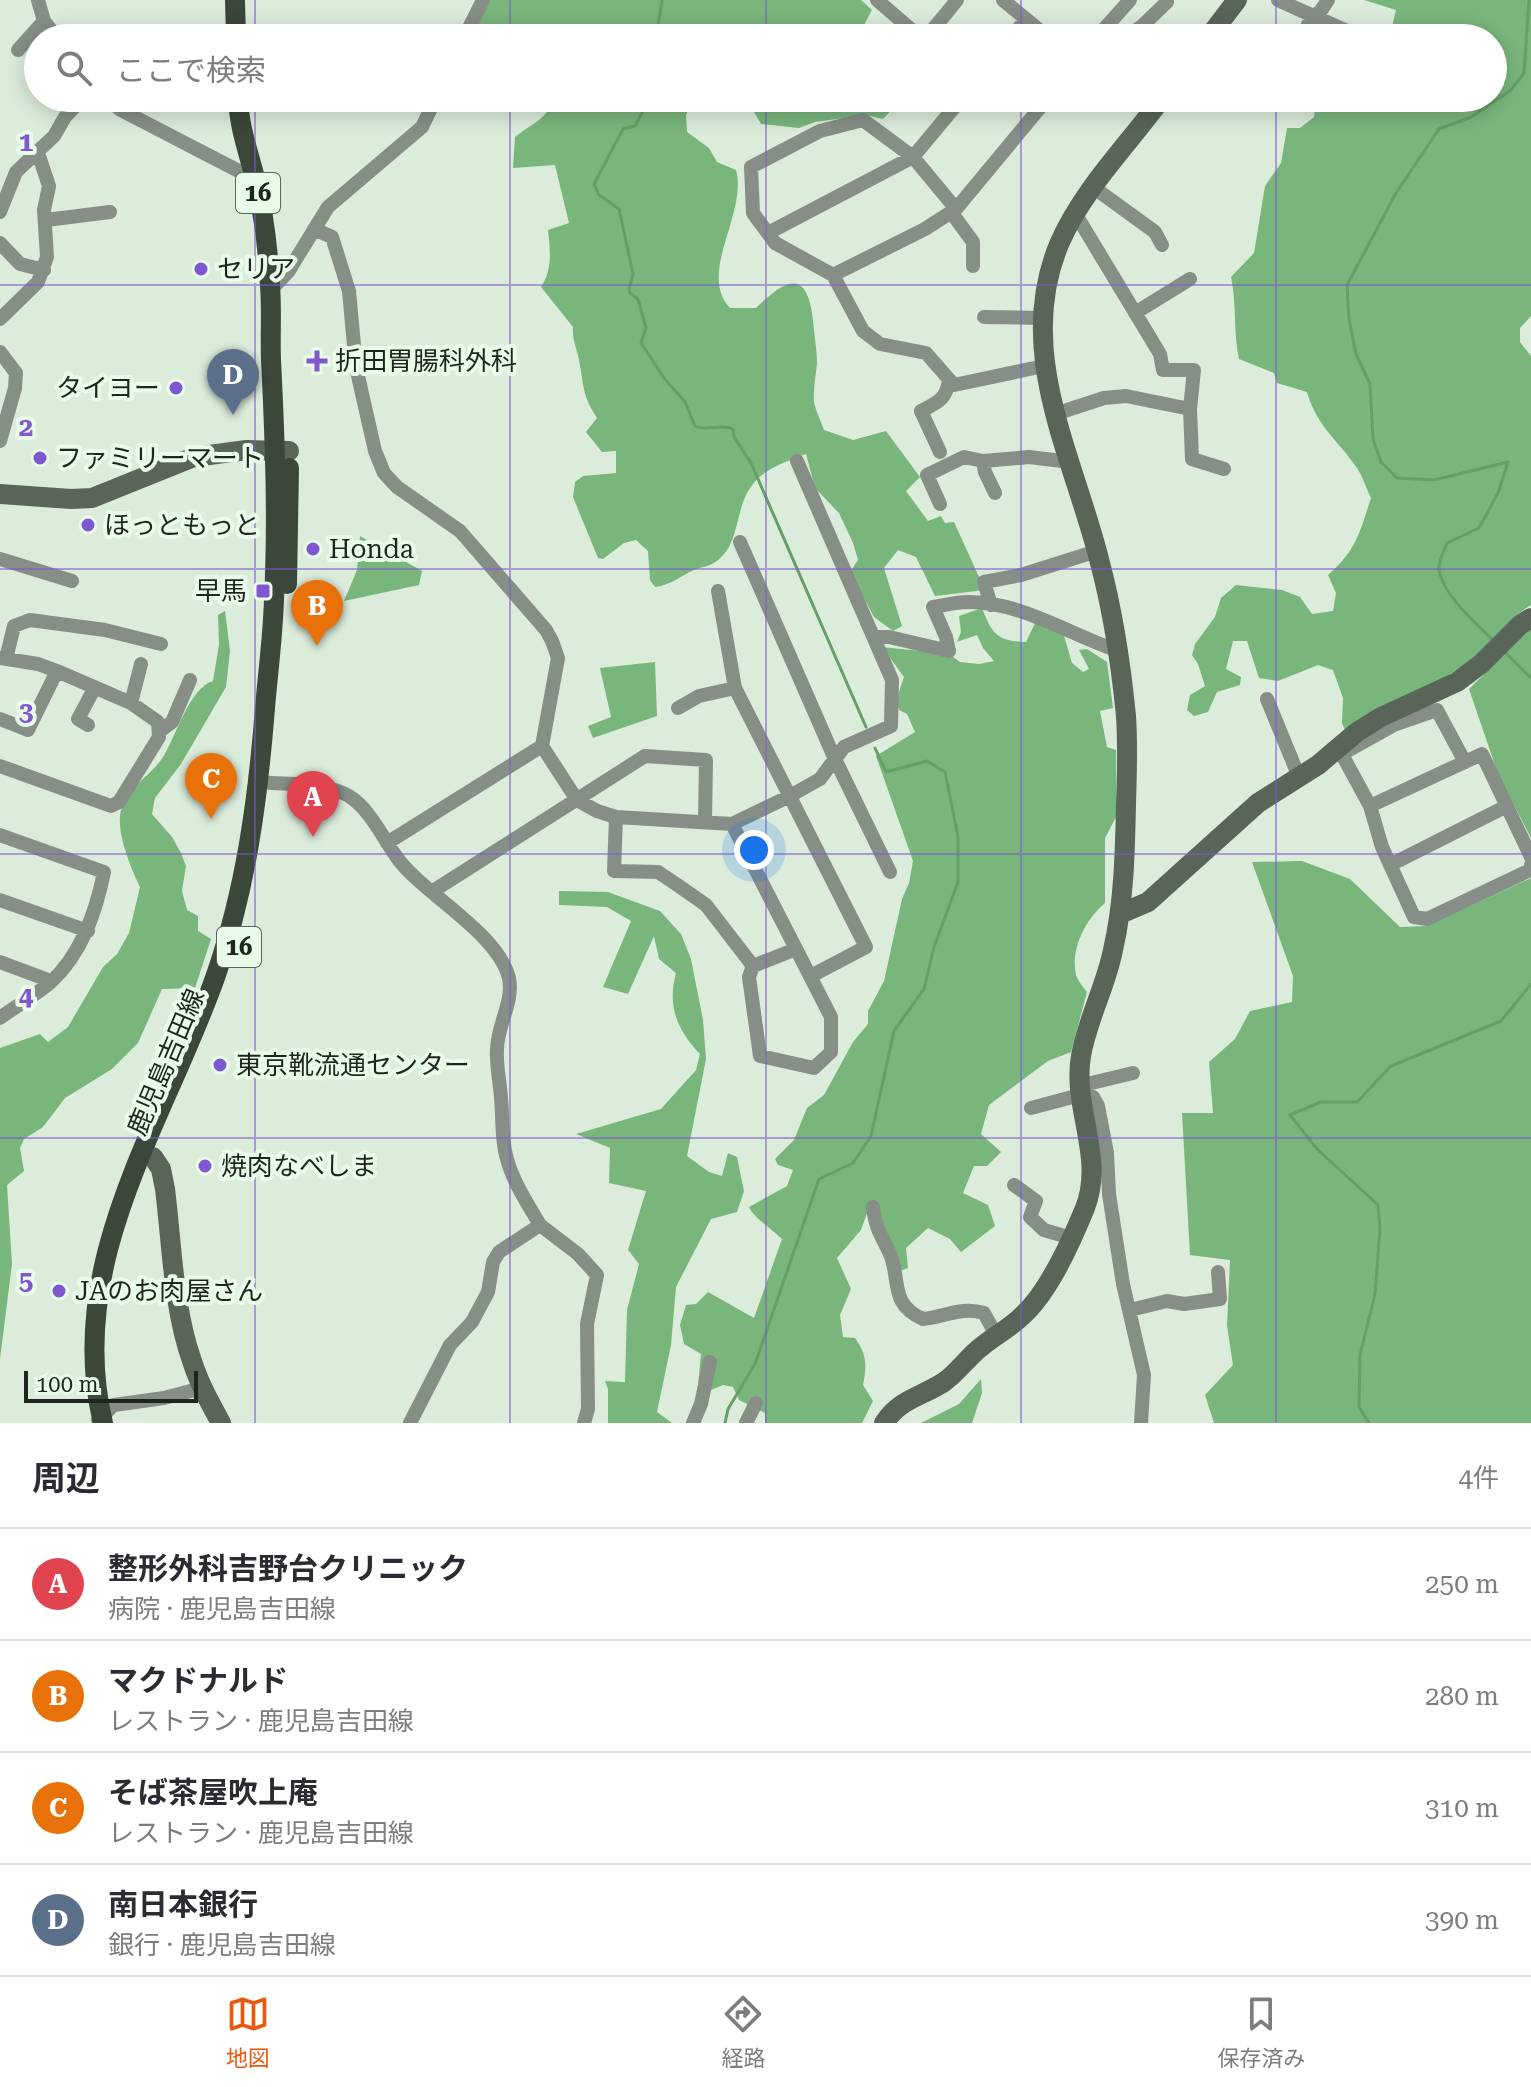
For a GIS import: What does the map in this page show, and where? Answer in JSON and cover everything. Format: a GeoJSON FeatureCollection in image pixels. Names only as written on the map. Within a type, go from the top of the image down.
{"type":"FeatureCollection","features":[{"type":"Feature","properties":{"kind":"main road"},"geometry":{"type":"LineString","coordinates":[[235,0],[236,24]]}},
{"type":"Feature","properties":{"kind":"main road","name":"鹿児島吉田線"},"geometry":{"type":"LineString","coordinates":[[106,1418],[110,1298],[128,1220],[228,983],[249,913],[289,551],[282,451],[280,329],[271,290],[265,225],[242,134],[240,112]]}},
{"type":"Feature","properties":{"kind":"main road","name":"鹿児島吉田線"},"geometry":{"type":"LineString","coordinates":[[106,1418],[95,1333],[104,1262],[129,1182],[185,1058],[221,962],[237,910],[265,783]]}},
{"type":"Feature","properties":{"kind":"street"},"geometry":{"type":"LineString","coordinates":[[471,24],[483,0]]}},
{"type":"Feature","properties":{"kind":"street"},"geometry":{"type":"LineString","coordinates":[[877,0],[906,24]]}},
{"type":"Feature","properties":{"kind":"street"},"geometry":{"type":"LineString","coordinates":[[936,24],[957,0]]}},
{"type":"Feature","properties":{"kind":"street"},"geometry":{"type":"LineString","coordinates":[[1003,0],[1032,24]]}},
{"type":"Feature","properties":{"kind":"street"},"geometry":{"type":"LineString","coordinates":[[1109,24],[1130,0]]}},
{"type":"Feature","properties":{"kind":"street"},"geometry":{"type":"LineString","coordinates":[[1219,24],[1237,0]]}},
{"type":"Feature","properties":{"kind":"street"},"geometry":{"type":"LineString","coordinates":[[1278,0],[1330,24]]}},
{"type":"Feature","properties":{"kind":"street"},"geometry":{"type":"LineString","coordinates":[[1308,24],[1328,0]]}},
{"type":"Feature","properties":{"kind":"street"},"geometry":{"type":"LineString","coordinates":[[40,1],[46,24]]}},
{"type":"Feature","properties":{"kind":"street"},"geometry":{"type":"LineString","coordinates":[[1144,24],[1167,2]]}},
{"type":"Feature","properties":{"kind":"street"},"geometry":{"type":"LineString","coordinates":[[1022,24],[1026,19]]}},
{"type":"Feature","properties":{"kind":"street"},"geometry":{"type":"LineString","coordinates":[[41,24],[44,21]]}},
{"type":"Feature","properties":{"kind":"street"},"geometry":{"type":"LineString","coordinates":[[18,50],[24,43]]}},
{"type":"Feature","properties":{"kind":"street"},"geometry":{"type":"LineString","coordinates":[[0,212],[16,172],[54,136],[70,112]]}},
{"type":"Feature","properties":{"kind":"street"},"geometry":{"type":"LineString","coordinates":[[125,112],[256,180]]}},
{"type":"Feature","properties":{"kind":"street"},"geometry":{"type":"LineString","coordinates":[[271,290],[288,272],[328,207],[422,127],[429,112]]}},
{"type":"Feature","properties":{"kind":"street"},"geometry":{"type":"LineString","coordinates":[[768,233],[913,157],[947,112]]}},
{"type":"Feature","properties":{"kind":"street"},"geometry":{"type":"LineString","coordinates":[[833,275],[925,229],[954,210],[1036,112]]}},
{"type":"Feature","properties":{"kind":"street"},"geometry":{"type":"LineString","coordinates":[[884,1423],[910,1398],[944,1382],[1036,1301],[1071,1238],[1090,1195],[1091,1152],[1080,1090],[1080,1057],[1113,955],[1120,914],[1125,869],[1128,747],[1116,650],[1097,551],[1055,414],[1044,366],[1042,318],[1054,257],[1075,213],[1144,112]]}},
{"type":"Feature","properties":{"kind":"street"},"geometry":{"type":"LineString","coordinates":[[973,266],[973,242],[954,210],[913,157],[863,120],[820,131],[751,167],[753,213],[775,243],[833,275],[863,331],[880,344],[926,353],[954,385],[1044,366]]}},
{"type":"Feature","properties":{"kind":"street"},"geometry":{"type":"LineString","coordinates":[[0,319],[38,282],[47,257],[44,210],[49,186],[38,153]]}},
{"type":"Feature","properties":{"kind":"street"},"geometry":{"type":"LineString","coordinates":[[1093,187],[1155,232],[1162,245]]}},
{"type":"Feature","properties":{"kind":"street"},"geometry":{"type":"LineString","coordinates":[[46,220],[110,212]]}},
{"type":"Feature","properties":{"kind":"street"},"geometry":{"type":"LineString","coordinates":[[1075,213],[1160,354],[1163,370],[1194,370],[1190,409],[1192,459],[1224,469]]}},
{"type":"Feature","properties":{"kind":"street"},"geometry":{"type":"LineString","coordinates":[[314,229],[332,237],[349,291],[356,367],[375,451],[384,473],[397,487],[460,531],[546,630],[552,641],[558,658],[542,746],[577,800],[616,817],[732,824],[820,779],[844,747],[891,726],[892,680],[797,461]]}},
{"type":"Feature","properties":{"kind":"street"},"geometry":{"type":"LineString","coordinates":[[0,243],[20,264],[44,270]]}},
{"type":"Feature","properties":{"kind":"street"},"geometry":{"type":"LineString","coordinates":[[1135,313],[1190,279]]}},
{"type":"Feature","properties":{"kind":"street"},"geometry":{"type":"LineString","coordinates":[[984,317],[1042,318]]}},
{"type":"Feature","properties":{"kind":"street"},"geometry":{"type":"LineString","coordinates":[[0,352],[16,373],[15,388],[0,441]]}},
{"type":"Feature","properties":{"kind":"street"},"geometry":{"type":"LineString","coordinates":[[940,452],[921,411],[947,393],[949,380]]}},
{"type":"Feature","properties":{"kind":"street"},"geometry":{"type":"LineString","coordinates":[[1055,414],[1104,398],[1126,396],[1190,409]]}},
{"type":"Feature","properties":{"kind":"street"},"geometry":{"type":"LineString","coordinates":[[0,494],[92,498],[194,457],[247,450],[282,451]]}},
{"type":"Feature","properties":{"kind":"street"},"geometry":{"type":"LineString","coordinates":[[940,504],[927,475],[964,457],[983,461],[1016,456],[1070,462]]}},
{"type":"Feature","properties":{"kind":"street"},"geometry":{"type":"LineString","coordinates":[[983,461],[995,493]]}},
{"type":"Feature","properties":{"kind":"street"},"geometry":{"type":"LineString","coordinates":[[740,542],[834,757],[890,872]]}},
{"type":"Feature","properties":{"kind":"street"},"geometry":{"type":"LineString","coordinates":[[991,605],[984,582],[1021,575],[1097,551]]}},
{"type":"Feature","properties":{"kind":"street"},"geometry":{"type":"LineString","coordinates":[[0,559],[72,581]]}},
{"type":"Feature","properties":{"kind":"street"},"geometry":{"type":"LineString","coordinates":[[718,591],[735,688],[866,947],[811,976]]}},
{"type":"Feature","properties":{"kind":"street"},"geometry":{"type":"LineString","coordinates":[[874,637],[889,637],[949,651],[933,607],[969,602],[991,605],[1057,625],[1116,650]]}},
{"type":"Feature","properties":{"kind":"street"},"geometry":{"type":"LineString","coordinates":[[0,766],[111,806],[119,802],[160,731],[158,722],[131,703],[38,664],[3,658],[14,626],[30,620],[105,630],[161,644]]}},
{"type":"Feature","properties":{"kind":"street"},"geometry":{"type":"LineString","coordinates":[[1341,752],[1357,732],[1381,717],[1457,682],[1525,622]]}},
{"type":"Feature","properties":{"kind":"street"},"geometry":{"type":"LineString","coordinates":[[131,703],[141,664]]}},
{"type":"Feature","properties":{"kind":"street"},"geometry":{"type":"LineString","coordinates":[[0,719],[28,730],[57,671]]}},
{"type":"Feature","properties":{"kind":"street"},"geometry":{"type":"LineString","coordinates":[[160,731],[172,722],[190,680]]}},
{"type":"Feature","properties":{"kind":"street"},"geometry":{"type":"LineString","coordinates":[[678,708],[699,696],[735,688]]}},
{"type":"Feature","properties":{"kind":"street"},"geometry":{"type":"LineString","coordinates":[[88,725],[78,719],[94,689]]}},
{"type":"Feature","properties":{"kind":"street"},"geometry":{"type":"LineString","coordinates":[[1267,699],[1299,777]]}},
{"type":"Feature","properties":{"kind":"street"},"geometry":{"type":"LineString","coordinates":[[1120,914],[1148,902],[1258,803],[1341,752],[1394,725],[1437,710],[1465,762]]}},
{"type":"Feature","properties":{"kind":"street"},"geometry":{"type":"LineString","coordinates":[[387,843],[542,746]]}},
{"type":"Feature","properties":{"kind":"street"},"geometry":{"type":"LineString","coordinates":[[1341,752],[1370,806],[1382,847],[1414,917],[1427,919],[1530,870],[1531,865]]}},
{"type":"Feature","properties":{"kind":"street"},"geometry":{"type":"LineString","coordinates":[[1370,806],[1482,754],[1531,857]]}},
{"type":"Feature","properties":{"kind":"street"},"geometry":{"type":"LineString","coordinates":[[433,891],[645,756],[702,758],[707,764],[705,822]]}},
{"type":"Feature","properties":{"kind":"street"},"geometry":{"type":"LineString","coordinates":[[265,783],[330,789],[351,797],[362,807],[399,861],[477,933],[501,960],[509,977],[510,996],[500,1025],[497,1050],[507,1159],[540,1225],[578,1254],[597,1275],[587,1324],[588,1409],[584,1423]]}},
{"type":"Feature","properties":{"kind":"street"},"geometry":{"type":"LineString","coordinates":[[1390,865],[1507,806]]}},
{"type":"Feature","properties":{"kind":"street"},"geometry":{"type":"LineString","coordinates":[[616,817],[614,871],[658,872],[676,884],[706,905],[753,966]]}},
{"type":"Feature","properties":{"kind":"street"},"geometry":{"type":"LineString","coordinates":[[732,824],[831,1017],[831,1052],[814,1068],[760,1056],[749,977],[753,966],[796,949]]}},
{"type":"Feature","properties":{"kind":"street"},"geometry":{"type":"LineString","coordinates":[[0,835],[104,872],[88,931],[51,981],[0,1018]]}},
{"type":"Feature","properties":{"kind":"street"},"geometry":{"type":"LineString","coordinates":[[0,900],[88,931]]}},
{"type":"Feature","properties":{"kind":"street"},"geometry":{"type":"LineString","coordinates":[[0,962],[51,981]]}},
{"type":"Feature","properties":{"kind":"street"},"geometry":{"type":"LineString","coordinates":[[1031,1108],[1133,1073]]}},
{"type":"Feature","properties":{"kind":"street"},"geometry":{"type":"LineString","coordinates":[[1080,1090],[1093,1097],[1098,1106],[1109,1166],[1109,1194],[1144,1375],[1141,1423]]}},
{"type":"Feature","properties":{"kind":"street"},"geometry":{"type":"LineString","coordinates":[[153,1157],[161,1169],[165,1189],[183,1326],[202,1388],[221,1423]]}},
{"type":"Feature","properties":{"kind":"street"},"geometry":{"type":"LineString","coordinates":[[1014,1185],[1036,1201],[1030,1217],[1044,1230],[1071,1238]]}},
{"type":"Feature","properties":{"kind":"street"},"geometry":{"type":"LineString","coordinates":[[873,1207],[876,1230],[891,1256],[895,1282],[903,1304],[923,1319],[959,1309],[984,1313],[996,1335]]}},
{"type":"Feature","properties":{"kind":"street"},"geometry":{"type":"LineString","coordinates":[[410,1423],[450,1345],[472,1322],[488,1292],[493,1262],[499,1252],[540,1225]]}},
{"type":"Feature","properties":{"kind":"street"},"geometry":{"type":"LineString","coordinates":[[1130,1310],[1167,1301],[1184,1304],[1220,1299],[1218,1272]]}},
{"type":"Feature","properties":{"kind":"street"},"geometry":{"type":"LineString","coordinates":[[693,1423],[701,1404],[710,1362]]}},
{"type":"Feature","properties":{"kind":"street"},"geometry":{"type":"LineString","coordinates":[[106,1418],[202,1388]]}},
{"type":"Feature","properties":{"kind":"street"},"geometry":{"type":"LineString","coordinates":[[746,1423],[756,1403]]}},
{"type":"Feature","properties":{"kind":"green space"},"geometry":{"type":"Polygon","coordinates":[[[489,0],[861,0],[872,10],[864,24],[478,24],[489,0]]]}},
{"type":"Feature","properties":{"kind":"green space"},"geometry":{"type":"Polygon","coordinates":[[[1364,0],[1531,0],[1531,316],[1520,328],[1520,342],[1531,356],[1531,605],[1471,661],[1345,730],[1342,723],[1343,698],[1333,670],[1318,665],[1278,681],[1259,678],[1247,641],[1233,641],[1226,669],[1241,677],[1240,685],[1217,692],[1208,712],[1194,716],[1187,710],[1190,695],[1205,686],[1192,655],[1195,644],[1215,617],[1221,598],[1236,585],[1282,590],[1300,597],[1312,614],[1333,611],[1336,593],[1328,575],[1351,549],[1371,498],[1357,468],[1316,415],[1307,392],[1277,383],[1274,373],[1239,359],[1231,277],[1254,253],[1265,186],[1281,163],[1287,128],[1300,128],[1314,117],[1315,112],[1507,112],[1507,24],[1393,24],[1396,10],[1364,0]]]}},
{"type":"Feature","properties":{"kind":"green space"},"geometry":{"type":"Polygon","coordinates":[[[687,112],[687,132],[709,148],[717,162],[736,170],[738,187],[735,205],[721,260],[721,294],[730,308],[756,308],[786,285],[800,286],[806,292],[813,320],[817,363],[814,401],[824,430],[853,440],[886,431],[920,477],[906,491],[928,521],[941,516],[945,523],[954,522],[985,590],[935,596],[916,557],[898,550],[884,568],[902,626],[893,631],[874,617],[850,572],[858,560],[853,543],[839,513],[815,488],[806,454],[770,469],[758,478],[742,504],[728,548],[722,557],[710,565],[655,587],[650,580],[648,551],[636,540],[624,543],[603,559],[598,558],[573,497],[575,482],[583,476],[616,473],[616,451],[602,452],[586,432],[597,418],[584,390],[573,327],[541,287],[549,266],[548,230],[569,223],[555,165],[513,168],[515,137],[547,113],[687,112]]]}},
{"type":"Feature","properties":{"kind":"green space"},"geometry":{"type":"Polygon","coordinates":[[[754,112],[890,112],[883,119],[866,115],[815,122],[799,128],[761,124],[754,112]]]}},
{"type":"Feature","properties":{"kind":"green space"},"geometry":{"type":"Polygon","coordinates":[[[360,536],[422,571],[419,585],[344,601],[357,570],[360,536]]]}},
{"type":"Feature","properties":{"kind":"green space"},"geometry":{"type":"Polygon","coordinates":[[[982,608],[993,630],[1002,638],[1026,642],[1036,621],[1062,629],[1072,663],[1083,672],[1089,669],[1079,650],[1087,649],[1107,662],[1113,708],[1100,711],[1107,747],[1116,750],[1116,817],[1105,838],[1105,903],[1086,926],[1075,955],[1076,975],[1087,992],[1071,1052],[1048,1061],[989,1105],[981,1134],[1001,1152],[987,1166],[974,1166],[963,1193],[988,1205],[995,1226],[961,1252],[950,1239],[928,1228],[906,1248],[908,1268],[897,1272],[867,1213],[861,1230],[837,1258],[851,1289],[840,1315],[843,1337],[855,1338],[862,1350],[865,1366],[863,1385],[873,1401],[862,1423],[765,1423],[765,1413],[739,1400],[733,1387],[723,1385],[697,1396],[701,1354],[684,1344],[680,1325],[686,1305],[696,1304],[708,1292],[754,1318],[782,1239],[749,1207],[787,1186],[793,1170],[778,1165],[775,1159],[794,1140],[807,1108],[824,1095],[853,1042],[868,1024],[868,1011],[884,981],[913,861],[876,756],[915,732],[907,714],[899,710],[896,701],[904,677],[882,647],[949,654],[960,662],[979,664],[994,661],[977,635],[957,642],[961,632],[959,616],[982,608]]]}},
{"type":"Feature","properties":{"kind":"green space"},"geometry":{"type":"Polygon","coordinates":[[[225,611],[230,651],[226,687],[181,764],[155,798],[152,814],[181,853],[186,866],[182,891],[187,910],[198,916],[198,931],[211,939],[195,988],[162,989],[138,1043],[112,1069],[65,1098],[43,1127],[24,1139],[20,1148],[24,1171],[7,1185],[12,1264],[0,1359],[0,1048],[40,1034],[48,1042],[68,1027],[103,967],[117,954],[129,933],[140,887],[123,843],[120,824],[122,806],[132,790],[163,757],[197,693],[213,681],[219,645],[218,615],[225,611]]]}},
{"type":"Feature","properties":{"kind":"green space"},"geometry":{"type":"Polygon","coordinates":[[[1531,628],[1531,838],[1498,774],[1469,689],[1531,628]]]}},
{"type":"Feature","properties":{"kind":"green space"},"geometry":{"type":"Polygon","coordinates":[[[655,662],[657,716],[593,738],[588,726],[611,717],[600,668],[655,662]]]}},
{"type":"Feature","properties":{"kind":"green space"},"geometry":{"type":"Polygon","coordinates":[[[1302,861],[1350,879],[1400,927],[1427,926],[1531,878],[1531,1423],[1214,1423],[1205,1395],[1233,1365],[1227,1326],[1230,1260],[1190,1255],[1182,1113],[1213,1113],[1209,1062],[1235,1039],[1250,1011],[1292,1002],[1293,976],[1252,862],[1302,861]]]}},
{"type":"Feature","properties":{"kind":"green space"},"geometry":{"type":"Polygon","coordinates":[[[559,891],[608,892],[660,911],[681,934],[691,959],[703,1020],[706,1059],[687,1156],[709,1172],[722,1176],[728,1153],[737,1157],[744,1191],[737,1212],[711,1219],[676,1287],[671,1345],[657,1412],[672,1423],[608,1423],[608,1389],[605,1381],[625,1382],[627,1310],[639,1264],[628,1250],[646,1191],[609,1183],[610,1148],[576,1134],[661,1109],[696,1070],[700,1054],[685,1036],[676,1017],[673,996],[676,973],[659,959],[654,936],[628,994],[603,987],[631,921],[607,907],[559,905],[559,891]]]}},
{"type":"Feature","properties":{"kind":"green space"},"geometry":{"type":"Polygon","coordinates":[[[981,1379],[982,1393],[972,1423],[921,1423],[959,1404],[981,1379]]]}},
{"type":"Feature","properties":{"kind":"waterway"},"geometry":{"type":"LineString","coordinates":[[658,24],[662,0]]}},
{"type":"Feature","properties":{"kind":"waterway"},"geometry":{"type":"LineString","coordinates":[[1507,93],[1524,73],[1529,0]]}},
{"type":"Feature","properties":{"kind":"waterway"},"geometry":{"type":"LineString","coordinates":[[642,112],[635,126],[623,129],[594,184],[599,195],[619,209],[633,274],[629,289],[638,299],[646,328],[641,343],[664,378],[685,402],[695,426],[733,429],[734,437],[751,463],[866,727]]}},
{"type":"Feature","properties":{"kind":"waterway"},"geometry":{"type":"LineString","coordinates":[[1478,112],[1439,129],[1396,193],[1347,285],[1349,319],[1356,354],[1370,384],[1373,439],[1381,462],[1397,478],[1434,480],[1508,462],[1498,493],[1479,528],[1447,543],[1439,565],[1441,578],[1453,598],[1494,641]]}},
{"type":"Feature","properties":{"kind":"waterway"},"geometry":{"type":"LineString","coordinates":[[1505,652],[1531,678]]}},
{"type":"Feature","properties":{"kind":"waterway"},"geometry":{"type":"LineString","coordinates":[[725,1423],[728,1409],[755,1364],[819,1179],[853,1163],[871,1136],[894,1031],[924,989],[934,947],[958,882],[958,837],[945,772],[927,761],[886,772],[875,748]]}},
{"type":"Feature","properties":{"kind":"waterway"},"geometry":{"type":"LineString","coordinates":[[1369,1423],[1359,1407],[1360,1355],[1375,1294],[1380,1229],[1378,1205],[1317,1149],[1290,1115],[1321,1102],[1357,1102],[1391,1066],[1501,1021],[1531,984]]}},
{"type":"Feature","properties":{"kind":"place","name":"セリア"},"geometry":{"type":"Point","coordinates":[201,269]}},
{"type":"Feature","properties":{"kind":"place","name":"折田胃腸科外科"},"geometry":{"type":"Point","coordinates":[317,361]}},
{"type":"Feature","properties":{"kind":"place","name":"タイヨー"},"geometry":{"type":"Point","coordinates":[176,388]}},
{"type":"Feature","properties":{"kind":"place","name":"南日本銀行"},"geometry":{"type":"Point","coordinates":[233,415]}},
{"type":"Feature","properties":{"kind":"place","name":"ファミリーマート"},"geometry":{"type":"Point","coordinates":[40,458]}},
{"type":"Feature","properties":{"kind":"place","name":"ほっともっと"},"geometry":{"type":"Point","coordinates":[88,525]}},
{"type":"Feature","properties":{"kind":"place","name":"Honda"},"geometry":{"type":"Point","coordinates":[313,549]}},
{"type":"Feature","properties":{"kind":"place","name":"早馬"},"geometry":{"type":"Point","coordinates":[263,591]}},
{"type":"Feature","properties":{"kind":"place","name":"マクドナルド"},"geometry":{"type":"Point","coordinates":[317,646]}},
{"type":"Feature","properties":{"kind":"place","name":"そば茶屋吹上庵"},"geometry":{"type":"Point","coordinates":[211,819]}},
{"type":"Feature","properties":{"kind":"place","name":"整形外科吉野台クリニック"},"geometry":{"type":"Point","coordinates":[313,837]}},
{"type":"Feature","properties":{"kind":"place","name":"東京靴流通センター"},"geometry":{"type":"Point","coordinates":[220,1065]}},
{"type":"Feature","properties":{"kind":"place","name":"焼肉なべしま"},"geometry":{"type":"Point","coordinates":[205,1166]}},
{"type":"Feature","properties":{"kind":"place","name":"JAのお肉屋さん"},"geometry":{"type":"Point","coordinates":[59,1291]}}]}
